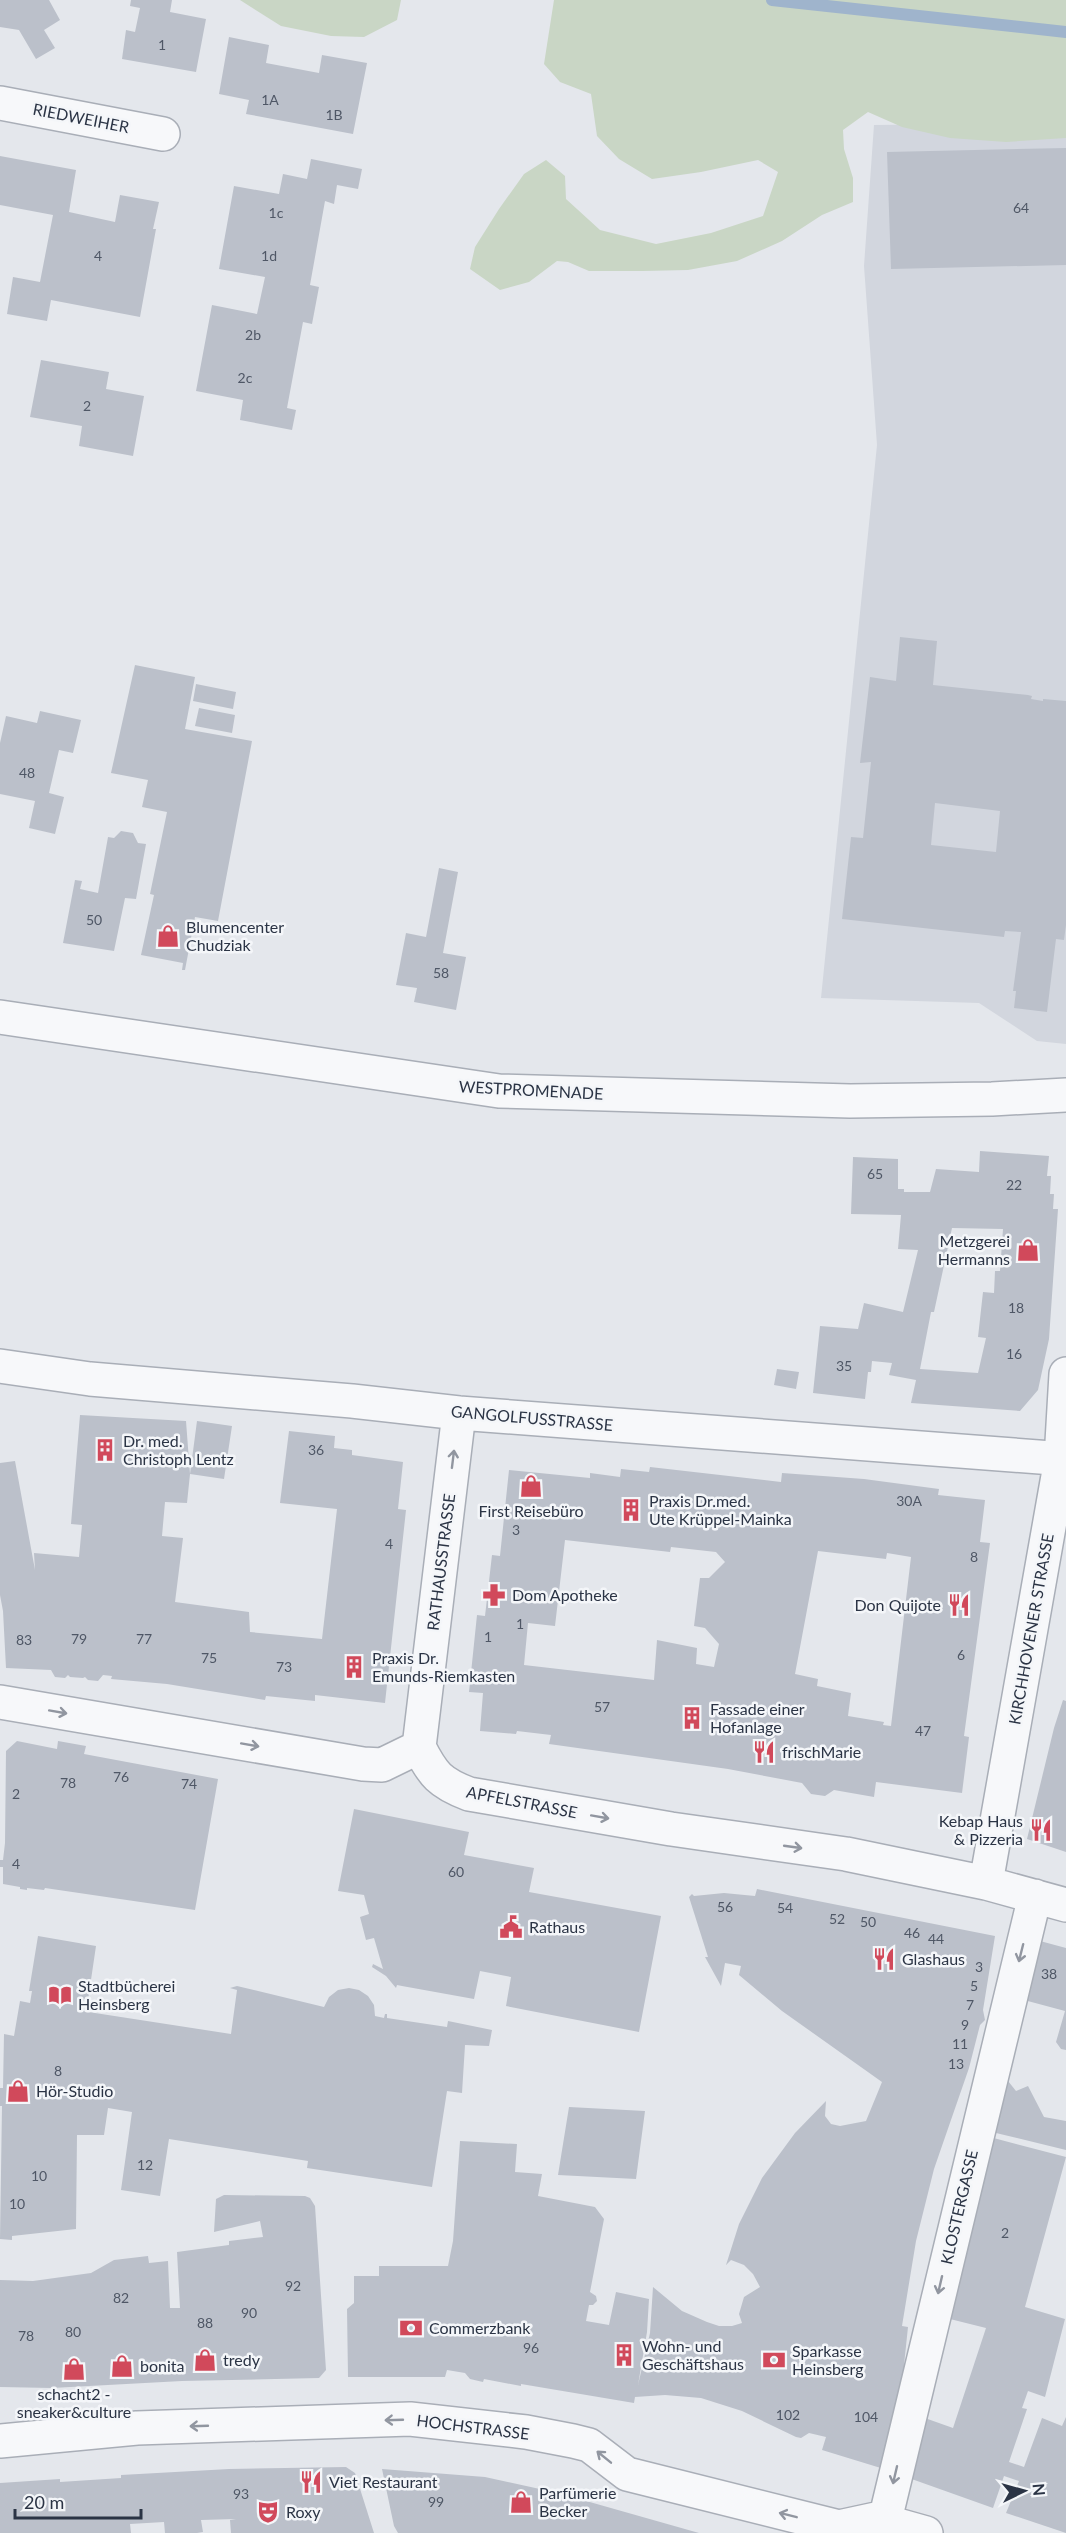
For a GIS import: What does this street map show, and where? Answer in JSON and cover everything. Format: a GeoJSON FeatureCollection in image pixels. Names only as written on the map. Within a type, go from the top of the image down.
{"type":"FeatureCollection","features":[{"type":"Feature","properties":{"kind":"street","name":"RIEDWEIHER"},"geometry":{"type":"LineString","coordinates":[[0,103],[163,134]]}},
{"type":"Feature","properties":{"kind":"street","name":"WESTPROMENADE"},"geometry":{"type":"LineString","coordinates":[[0,1017],[499,1091],[850,1101],[992,1099],[1066,1095]]}},
{"type":"Feature","properties":{"kind":"street","name":"GANGOLFUSSTRASSE"},"geometry":{"type":"LineString","coordinates":[[0,1366],[90,1379],[352,1401],[459,1413],[1063,1459]]}},
{"type":"Feature","properties":{"kind":"street","name":"KIRCHHOVENER STRASSE"},"geometry":{"type":"LineString","coordinates":[[986,1883],[1063,1459],[1066,1374]]}},
{"type":"Feature","properties":{"kind":"street","name":"RATHAUSSTRASSE"},"geometry":{"type":"LineString","coordinates":[[419,1747],[459,1413]]}},
{"type":"Feature","properties":{"kind":"street"},"geometry":{"type":"LineString","coordinates":[[0,1702],[363,1764],[382,1765],[419,1747]]}},
{"type":"Feature","properties":{"kind":"street","name":"APFELSTRASSE"},"geometry":{"type":"LineString","coordinates":[[419,1747],[435,1776],[450,1787],[469,1794],[671,1829],[846,1854],[986,1883],[1066,1905]]}},
{"type":"Feature","properties":{"kind":"street","name":"KLOSTERGASSE"},"geometry":{"type":"LineString","coordinates":[[885,2520],[1035,1896]]}},
{"type":"Feature","properties":{"kind":"street","name":"HOCHSTRASSE"},"geometry":{"type":"LineString","coordinates":[[0,2441],[137,2427],[410,2419],[526,2432],[573,2441],[589,2445],[627,2474],[839,2527],[876,2519],[926,2533]]}},
{"type":"Feature","properties":{"kind":"shaded area"},"geometry":{"type":"Polygon","coordinates":[[[1066,123],[1066,1044],[1037,1041],[979,1003],[821,998],[877,445],[864,266],[874,125],[1066,123]]]}},
{"type":"Feature","properties":{"kind":"green space"},"geometry":{"type":"Polygon","coordinates":[[[240,0],[401,0],[397,20],[364,37],[331,36],[281,26],[240,0]]]}},
{"type":"Feature","properties":{"kind":"green space"},"geometry":{"type":"Polygon","coordinates":[[[554,0],[1066,0],[1066,138],[1006,142],[950,138],[902,127],[868,112],[843,130],[844,149],[853,178],[853,202],[822,215],[782,241],[737,261],[688,270],[589,271],[568,262],[557,261],[529,282],[500,290],[470,269],[475,247],[524,174],[546,160],[565,176],[566,199],[600,230],[656,244],[711,233],[763,216],[778,172],[758,160],[652,179],[619,159],[597,136],[591,94],[560,82],[544,64],[554,0]]]}},
{"type":"Feature","properties":{"kind":"building"},"geometry":{"type":"Polygon","coordinates":[[[0,0],[49,0],[60,20],[44,30],[55,48],[36,59],[19,30],[0,27],[0,0]]]}},
{"type":"Feature","properties":{"kind":"building"},"geometry":{"type":"Polygon","coordinates":[[[131,0],[172,0],[170,12],[206,19],[196,72],[122,59],[126,30],[135,32],[140,8],[130,6],[131,0]]]}},
{"type":"Feature","properties":{"kind":"building"},"geometry":{"type":"Polygon","coordinates":[[[229,37],[269,45],[266,63],[319,73],[322,55],[367,63],[353,134],[246,114],[249,100],[219,94],[229,37]]]}},
{"type":"Feature","properties":{"kind":"building"},"geometry":{"type":"Polygon","coordinates":[[[1066,148],[1066,265],[891,269],[887,152],[1066,148]]]}},
{"type":"Feature","properties":{"kind":"building"},"geometry":{"type":"Polygon","coordinates":[[[0,156],[76,170],[69,212],[115,222],[120,195],[159,202],[140,317],[51,300],[47,321],[7,314],[13,277],[40,282],[53,215],[0,205],[0,156]]]}},
{"type":"Feature","properties":{"kind":"building"},"geometry":{"type":"Polygon","coordinates":[[[311,159],[362,169],[358,189],[337,185],[334,204],[325,201],[310,285],[319,287],[312,324],[303,322],[287,408],[296,410],[292,430],[240,420],[243,400],[196,391],[212,305],[257,314],[265,277],[219,269],[234,186],[279,194],[283,174],[307,179],[311,159]]]}},
{"type":"Feature","properties":{"kind":"building"},"geometry":{"type":"Polygon","coordinates":[[[41,360],[109,372],[106,389],[144,396],[133,456],[79,446],[82,426],[30,417],[41,360]]]}},
{"type":"Feature","properties":{"kind":"building"},"geometry":{"type":"Polygon","coordinates":[[[900,637],[937,641],[933,685],[1028,695],[1032,696],[1031,699],[1043,701],[1043,699],[1066,701],[1066,925],[1064,940],[1056,939],[1047,1012],[1014,1008],[1016,991],[1013,991],[1021,932],[1005,931],[1004,937],[842,919],[851,837],[863,838],[871,762],[860,763],[870,677],[896,681],[900,637]],[[935,803],[931,845],[996,852],[1000,811],[935,803]]]}},
{"type":"Feature","properties":{"kind":"building"},"geometry":{"type":"Polygon","coordinates":[[[135,665],[195,677],[185,729],[252,741],[218,921],[195,917],[185,970],[182,970],[183,963],[141,955],[154,895],[150,894],[167,812],[142,807],[148,780],[111,773],[135,665]]]}},
{"type":"Feature","properties":{"kind":"building"},"geometry":{"type":"Polygon","coordinates":[[[196,684],[236,692],[233,709],[193,701],[196,684]]]}},
{"type":"Feature","properties":{"kind":"building"},"geometry":{"type":"Polygon","coordinates":[[[199,708],[235,715],[232,733],[195,726],[199,708]]]}},
{"type":"Feature","properties":{"kind":"building"},"geometry":{"type":"Polygon","coordinates":[[[40,711],[81,720],[73,753],[59,750],[49,793],[64,797],[55,834],[29,828],[35,801],[0,794],[0,743],[6,716],[37,723],[40,711]]]}},
{"type":"Feature","properties":{"kind":"building"},"geometry":{"type":"Polygon","coordinates":[[[121,831],[133,833],[138,843],[146,844],[136,899],[125,898],[114,951],[63,943],[75,880],[82,881],[80,889],[98,893],[108,837],[114,838],[121,831]]]}},
{"type":"Feature","properties":{"kind":"building"},"geometry":{"type":"Polygon","coordinates":[[[439,868],[458,872],[443,953],[466,957],[456,1010],[414,1002],[417,988],[396,985],[406,933],[426,937],[439,868]]]}},
{"type":"Feature","properties":{"kind":"building"},"geometry":{"type":"Polygon","coordinates":[[[980,1151],[1049,1156],[1047,1176],[1051,1176],[1050,1194],[1054,1194],[1053,1209],[1058,1209],[1049,1339],[1038,1390],[1020,1411],[911,1403],[916,1380],[889,1375],[892,1363],[872,1361],[871,1372],[868,1372],[865,1399],[813,1393],[820,1326],[858,1329],[864,1303],[903,1312],[918,1250],[898,1249],[901,1215],[851,1214],[853,1157],[898,1159],[898,1189],[904,1189],[904,1192],[930,1192],[936,1169],[979,1172],[980,1151]],[[952,1228],[934,1312],[931,1312],[920,1369],[978,1373],[986,1338],[978,1337],[983,1292],[994,1293],[995,1271],[1000,1271],[1003,1229],[952,1228]]]}},
{"type":"Feature","properties":{"kind":"building"},"geometry":{"type":"Polygon","coordinates":[[[777,1369],[799,1372],[796,1389],[774,1385],[777,1369]]]}},
{"type":"Feature","properties":{"kind":"building"},"geometry":{"type":"Polygon","coordinates":[[[80,1415],[186,1421],[190,1474],[187,1503],[165,1502],[162,1536],[183,1538],[175,1602],[249,1612],[250,1632],[322,1639],[337,1509],[280,1503],[289,1431],[335,1436],[334,1448],[352,1450],[352,1455],[403,1462],[398,1509],[406,1510],[385,1703],[315,1695],[315,1701],[266,1696],[265,1700],[167,1684],[111,1679],[112,1676],[103,1675],[98,1681],[68,1675],[65,1678],[55,1677],[51,1670],[6,1668],[0,1595],[0,1463],[15,1461],[35,1570],[34,1553],[79,1557],[82,1525],[71,1524],[80,1415]]]}},
{"type":"Feature","properties":{"kind":"building"},"geometry":{"type":"Polygon","coordinates":[[[197,1421],[232,1426],[224,1479],[190,1474],[197,1421]]]}},
{"type":"Feature","properties":{"kind":"building"},"geometry":{"type":"Polygon","coordinates":[[[650,1467],[781,1482],[782,1473],[864,1479],[939,1489],[938,1495],[985,1500],[980,1542],[990,1543],[964,1736],[969,1737],[962,1793],[876,1782],[874,1797],[834,1790],[825,1796],[811,1794],[802,1783],[728,1769],[549,1744],[551,1735],[517,1731],[516,1734],[480,1731],[483,1693],[469,1692],[477,1615],[485,1616],[492,1555],[500,1556],[509,1470],[590,1478],[590,1473],[620,1477],[621,1469],[649,1472],[650,1467]],[[565,1540],[555,1626],[528,1623],[524,1665],[654,1680],[657,1640],[697,1648],[696,1664],[714,1667],[719,1644],[705,1628],[694,1626],[700,1578],[709,1578],[725,1562],[716,1552],[671,1547],[670,1552],[565,1540]],[[818,1551],[795,1674],[818,1679],[817,1686],[851,1693],[848,1716],[884,1722],[883,1725],[891,1726],[911,1557],[887,1553],[886,1559],[818,1551]]]}},
{"type":"Feature","properties":{"kind":"building"},"geometry":{"type":"Polygon","coordinates":[[[1063,1700],[1066,1701],[1066,1852],[1027,1839],[1063,1700]]]}},
{"type":"Feature","properties":{"kind":"building"},"geometry":{"type":"Polygon","coordinates":[[[17,1741],[57,1749],[58,1741],[86,1746],[84,1754],[218,1779],[195,1910],[45,1888],[44,1890],[27,1888],[27,1890],[3,1884],[3,1867],[0,1867],[0,1860],[3,1860],[5,1843],[6,1751],[17,1741]]]}},
{"type":"Feature","properties":{"kind":"building","name":"Rathaus"},"geometry":{"type":"Polygon","coordinates":[[[354,1809],[469,1832],[464,1855],[534,1868],[529,1892],[661,1916],[639,2032],[506,2006],[511,1977],[480,1971],[474,1999],[397,1985],[396,1988],[386,1976],[372,1967],[373,1964],[383,1969],[374,1938],[366,1940],[360,1917],[369,1914],[364,1895],[338,1891],[354,1809]]]}},
{"type":"Feature","properties":{"kind":"building"},"geometry":{"type":"Polygon","coordinates":[[[757,1889],[995,1936],[983,2010],[985,2020],[980,2025],[969,2068],[934,2169],[916,2241],[902,2326],[908,2327],[904,2365],[908,2384],[884,2469],[822,2450],[826,2437],[809,2433],[801,2438],[796,2437],[742,2411],[701,2398],[665,2395],[635,2397],[634,2403],[521,2384],[521,2386],[484,2379],[483,2382],[470,2379],[465,2373],[447,2370],[445,2377],[348,2377],[347,2309],[354,2303],[354,2276],[379,2276],[379,2266],[448,2266],[453,2241],[460,2141],[517,2144],[515,2172],[542,2174],[538,2196],[595,2207],[604,2219],[590,2292],[596,2296],[597,2301],[589,2305],[586,2321],[609,2325],[616,2292],[649,2299],[647,2332],[638,2385],[650,2333],[653,2287],[682,2311],[707,2322],[719,2326],[742,2323],[739,2314],[744,2297],[760,2287],[753,2274],[744,2265],[731,2260],[726,2265],[739,2224],[762,2178],[795,2133],[826,2101],[825,2116],[831,2124],[840,2126],[866,2121],[882,2082],[782,2011],[739,1975],[741,1966],[725,1963],[721,1986],[705,1957],[708,1957],[689,1897],[692,1894],[694,1896],[724,1893],[755,1896],[757,1889]]]}},
{"type":"Feature","properties":{"kind":"building"},"geometry":{"type":"Polygon","coordinates":[[[38,1936],[96,1946],[88,2000],[84,1999],[82,2011],[231,2034],[237,1990],[230,1988],[237,1986],[324,2007],[329,1997],[338,1990],[349,1988],[359,1990],[368,1996],[374,2005],[375,2016],[384,2018],[387,2014],[387,2018],[447,2027],[448,2021],[492,2030],[489,2046],[465,2045],[462,2093],[447,2091],[432,2187],[307,2168],[308,2161],[169,2139],[160,2196],[121,2190],[132,2112],[108,2108],[104,2135],[77,2135],[76,2229],[12,2236],[12,2240],[0,2239],[2,2106],[0,2106],[0,2088],[3,2088],[4,2034],[14,2036],[20,2001],[30,2003],[32,1991],[29,1991],[38,1936]]]}},
{"type":"Feature","properties":{"kind":"building"},"geometry":{"type":"Polygon","coordinates":[[[1040,1941],[1066,1948],[1066,2050],[1061,2049],[1056,2042],[1065,2011],[1024,2000],[1040,1941]]]}},
{"type":"Feature","properties":{"kind":"building"},"geometry":{"type":"Polygon","coordinates":[[[1008,2081],[1016,2091],[1028,2086],[1044,2117],[1066,2121],[1066,2150],[996,2133],[990,2123],[999,2087],[1008,2081]]]}},
{"type":"Feature","properties":{"kind":"building"},"geometry":{"type":"Polygon","coordinates":[[[569,2107],[645,2111],[636,2179],[558,2175],[569,2107]]]}},
{"type":"Feature","properties":{"kind":"building"},"geometry":{"type":"Polygon","coordinates":[[[986,2136],[1066,2157],[1025,2307],[1065,2319],[1045,2397],[1028,2391],[1022,2408],[1027,2409],[1009,2462],[1024,2467],[1042,2418],[1062,2426],[1066,2417],[1066,2533],[1006,2513],[1019,2481],[1004,2476],[993,2508],[906,2477],[922,2417],[953,2428],[986,2328],[946,2318],[986,2136]]]}},
{"type":"Feature","properties":{"kind":"building"},"geometry":{"type":"Polygon","coordinates":[[[224,2195],[305,2196],[310,2198],[315,2206],[326,2370],[319,2378],[182,2381],[52,2388],[0,2387],[0,2280],[33,2281],[91,2273],[114,2260],[148,2256],[149,2263],[168,2261],[170,2308],[180,2308],[177,2252],[229,2245],[229,2241],[263,2237],[260,2221],[214,2232],[216,2199],[224,2195]]]}},
{"type":"Feature","properties":{"kind":"building"},"geometry":{"type":"Polygon","coordinates":[[[346,2467],[355,2473],[374,2533],[231,2533],[230,2520],[236,2519],[201,2520],[203,2532],[197,2533],[165,2533],[164,2522],[130,2524],[131,2533],[0,2533],[0,2483],[60,2479],[60,2482],[121,2478],[121,2475],[229,2469],[346,2467]]]}},
{"type":"Feature","properties":{"kind":"building"},"geometry":{"type":"Polygon","coordinates":[[[382,2469],[485,2477],[558,2493],[699,2533],[398,2533],[394,2526],[382,2469]]]}},
{"type":"Feature","properties":{"kind":"waterway"},"geometry":{"type":"LineString","coordinates":[[772,0],[1066,32]]}},
{"type":"Feature","properties":{"kind":"place","name":"Blumencenter Chudziak"},"geometry":{"type":"Point","coordinates":[168,936]}},
{"type":"Feature","properties":{"kind":"place","name":"Metzgerei Hermanns"},"geometry":{"type":"Point","coordinates":[1028,1250]}},
{"type":"Feature","properties":{"kind":"place","name":"Dr. med. Christoph Lentz"},"geometry":{"type":"Point","coordinates":[105,1450]}},
{"type":"Feature","properties":{"kind":"place","name":"First Reisebüro"},"geometry":{"type":"Point","coordinates":[531,1486]}},
{"type":"Feature","properties":{"kind":"place","name":"Praxis Dr.med. Ute Krüppel-Mainka"},"geometry":{"type":"Point","coordinates":[631,1510]}},
{"type":"Feature","properties":{"kind":"place","name":"Dom Apotheke"},"geometry":{"type":"Point","coordinates":[494,1595]}},
{"type":"Feature","properties":{"kind":"place","name":"Don Quijote"},"geometry":{"type":"Point","coordinates":[959,1605]}},
{"type":"Feature","properties":{"kind":"place","name":"Praxis Dr. Emunds-Riemkasten"},"geometry":{"type":"Point","coordinates":[354,1667]}},
{"type":"Feature","properties":{"kind":"place","name":"Fassade einer Hofanlage"},"geometry":{"type":"Point","coordinates":[692,1718]}},
{"type":"Feature","properties":{"kind":"place","name":"frischMarie"},"geometry":{"type":"Point","coordinates":[764,1752]}},
{"type":"Feature","properties":{"kind":"place","name":"Kebap Haus & Pizzeria"},"geometry":{"type":"Point","coordinates":[1041,1830]}},
{"type":"Feature","properties":{"kind":"place","name":"Rathaus"},"geometry":{"type":"Point","coordinates":[511,1927]}},
{"type":"Feature","properties":{"kind":"place","name":"Glashaus"},"geometry":{"type":"Point","coordinates":[884,1959]}},
{"type":"Feature","properties":{"kind":"place","name":"Stadtbücherei Heinsberg"},"geometry":{"type":"Point","coordinates":[60,1995]}},
{"type":"Feature","properties":{"kind":"place","name":"Hör-Studio"},"geometry":{"type":"Point","coordinates":[18,2091]}},
{"type":"Feature","properties":{"kind":"place","name":"Commerzbank"},"geometry":{"type":"Point","coordinates":[411,2328]}},
{"type":"Feature","properties":{"kind":"place","name":"Wohn- und Geschäftshaus"},"geometry":{"type":"Point","coordinates":[624,2355]}},
{"type":"Feature","properties":{"kind":"place","name":"tredy"},"geometry":{"type":"Point","coordinates":[205,2360]}},
{"type":"Feature","properties":{"kind":"place","name":"Sparkasse Heinsberg"},"geometry":{"type":"Point","coordinates":[774,2360]}},
{"type":"Feature","properties":{"kind":"place","name":"bonita"},"geometry":{"type":"Point","coordinates":[122,2366]}},
{"type":"Feature","properties":{"kind":"place","name":"schacht2 - sneaker&culture"},"geometry":{"type":"Point","coordinates":[74,2369]}},
{"type":"Feature","properties":{"kind":"place","name":"Viet Restaurant"},"geometry":{"type":"Point","coordinates":[311,2482]}},
{"type":"Feature","properties":{"kind":"place","name":"Parfümerie Becker"},"geometry":{"type":"Point","coordinates":[521,2502]}},
{"type":"Feature","properties":{"kind":"place","name":"Roxy"},"geometry":{"type":"Point","coordinates":[268,2512]}}]}
